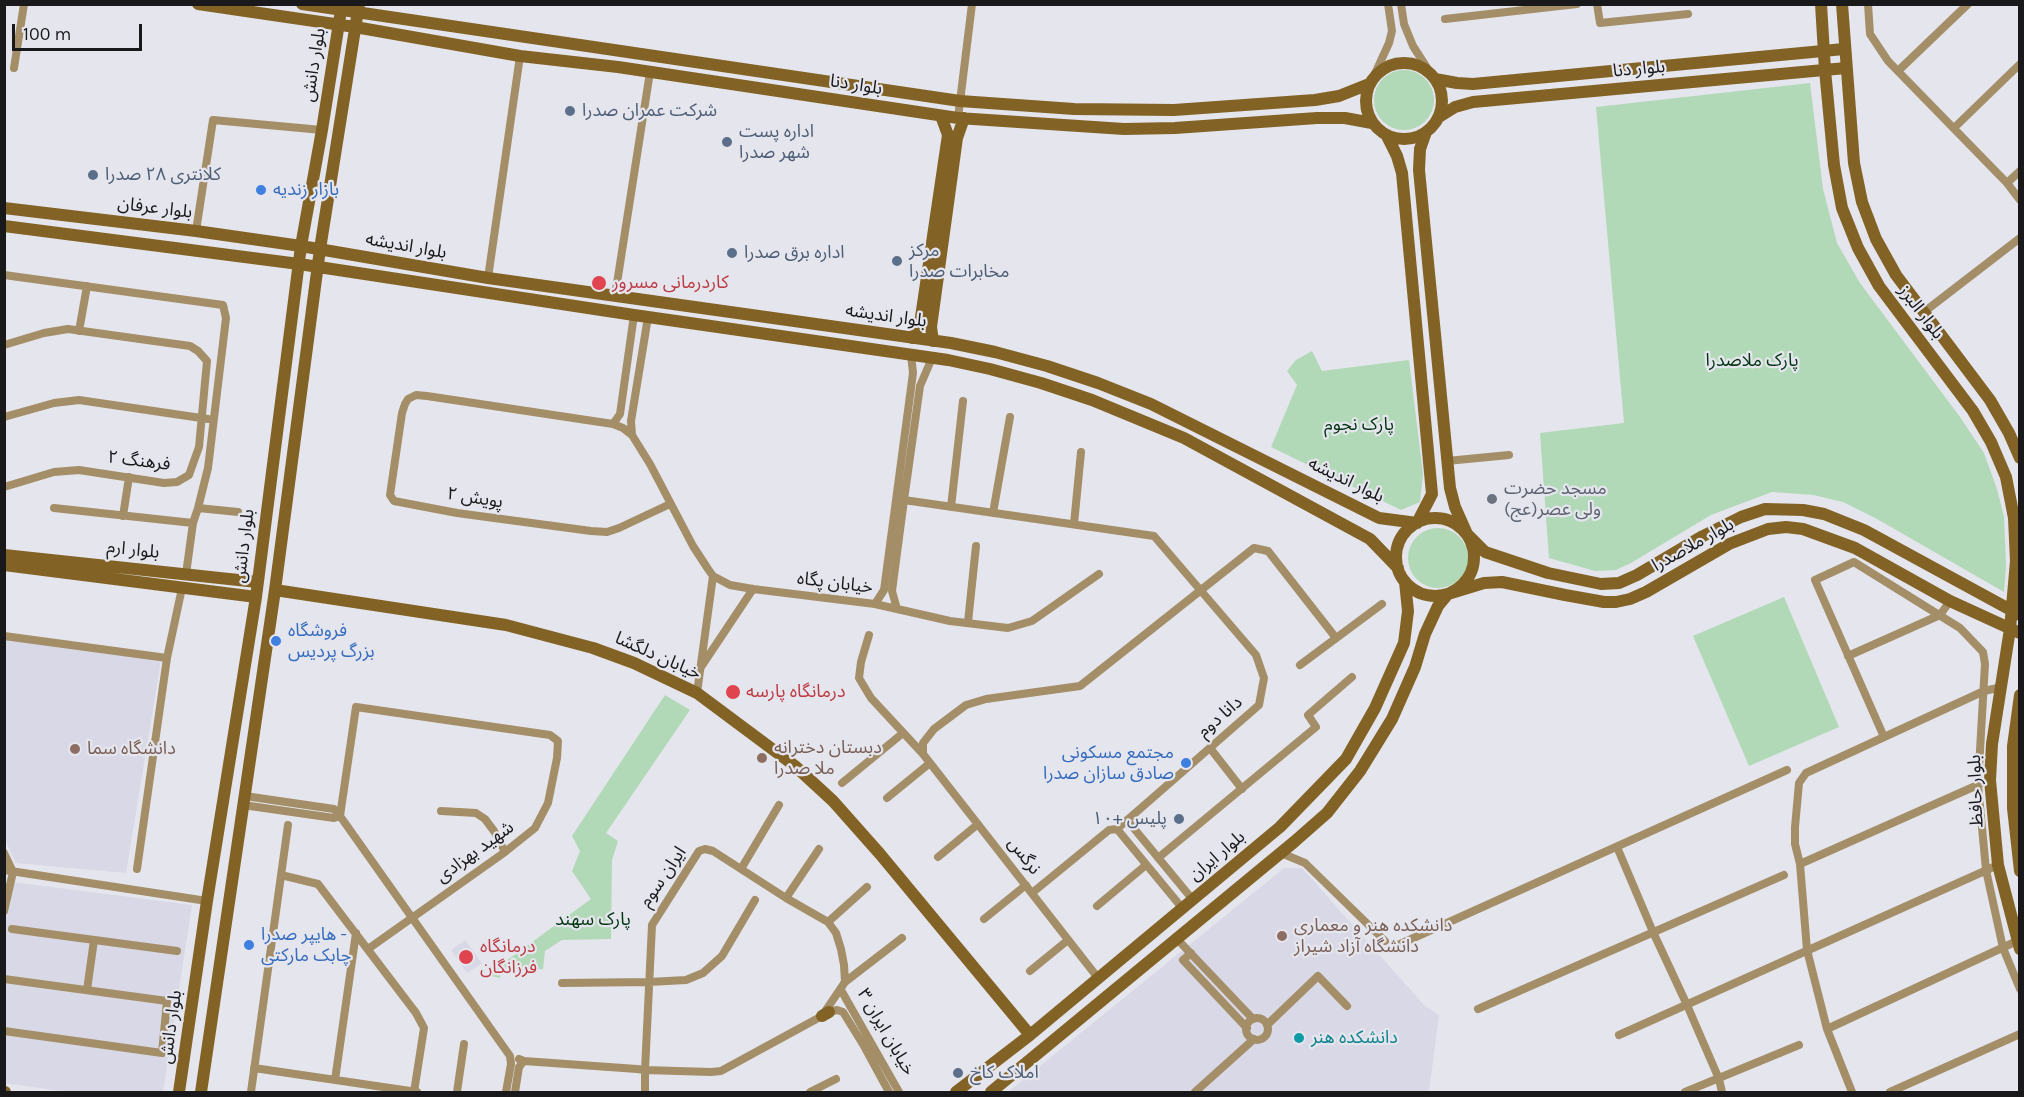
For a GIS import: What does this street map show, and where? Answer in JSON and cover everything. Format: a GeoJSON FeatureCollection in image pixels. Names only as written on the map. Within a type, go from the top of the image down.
{"type":"FeatureCollection","features":[{"type":"Feature","properties":{"kind":"main road","name":"بلوار دنا"},"geometry":{"type":"LineString","coordinates":[[198,4],[338,24],[520,56],[650,72],[941,116],[1124,129],[1175,128],[1317,118],[1345,118],[1372,123]]}},
{"type":"Feature","properties":{"kind":"main road","name":"بلوار دنا"},"geometry":{"type":"LineString","coordinates":[[302,4],[358,8],[960,101],[1084,110],[1174,110],[1315,100],[1339,96],[1372,80]]}},
{"type":"Feature","properties":{"kind":"main road","name":"بلوار البرز"},"geometry":{"type":"LineString","coordinates":[[1821,4],[1834,165],[1842,208],[1858,248],[1879,286],[1973,411],[1991,442],[2006,477],[2014,518],[2016,561],[2014,631]]}},
{"type":"Feature","properties":{"kind":"main road","name":"بلوار البرز"},"geometry":{"type":"LineString","coordinates":[[1842,4],[1854,163],[1862,202],[1876,239],[1891,266],[1990,400],[2009,433],[2019,458]]}},
{"type":"Feature","properties":{"kind":"main road","name":"بلوار دانش"},"geometry":{"type":"LineString","coordinates":[[179,1092],[256,597],[301,246],[341,7]]}},
{"type":"Feature","properties":{"kind":"main road","name":"بلوار دانش"},"geometry":{"type":"LineString","coordinates":[[201,1092],[275,590],[320,249],[358,8]]}},
{"type":"Feature","properties":{"kind":"main road"},"geometry":{"type":"LineString","coordinates":[[1822,25],[1829,30],[1843,25]]}},
{"type":"Feature","properties":{"kind":"main road","name":"بلوار دنا"},"geometry":{"type":"LineString","coordinates":[[1432,75],[1457,83],[1473,84],[1844,49]]}},
{"type":"Feature","properties":{"kind":"main road"},"geometry":{"type":"LineString","coordinates":[[991,1092],[1281,854],[1327,813],[1360,771],[1392,719],[1438,606],[1448,594],[1463,584],[1473,569],[1472,545],[1450,488],[1419,170],[1420,149],[1426,132],[1439,117],[1442,98],[1432,75],[1419,65],[1407,62],[1389,66],[1372,80],[1365,104],[1372,123],[1387,136],[1402,173],[1432,494],[1417,523]]}},
{"type":"Feature","properties":{"kind":"main road","name":"بلوار دنا"},"geometry":{"type":"LineString","coordinates":[[1439,117],[1455,107],[1473,102],[1846,68]]}},
{"type":"Feature","properties":{"kind":"main road"},"geometry":{"type":"LineString","coordinates":[[912,338],[920,324],[948,135],[941,116]]}},
{"type":"Feature","properties":{"kind":"main road"},"geometry":{"type":"LineString","coordinates":[[933,340],[932,327],[961,118]]}},
{"type":"Feature","properties":{"kind":"main road"},"geometry":{"type":"LineString","coordinates":[[1387,136],[1407,139],[1426,132]]}},
{"type":"Feature","properties":{"kind":"main road","name":"بلوار عرفان"},"geometry":{"type":"LineString","coordinates":[[4,208],[196,231],[320,249]]}},
{"type":"Feature","properties":{"kind":"main road","name":"بلوار عرفان"},"geometry":{"type":"LineString","coordinates":[[4,226],[318,267]]}},
{"type":"Feature","properties":{"kind":"main road","name":"بلوار اندیشه"},"geometry":{"type":"LineString","coordinates":[[320,249],[488,278],[933,340],[995,352],[1098,383],[1191,423],[1379,518],[1417,523]]}},
{"type":"Feature","properties":{"kind":"main road","name":"بلوار اندیشه"},"geometry":{"type":"LineString","coordinates":[[318,267],[932,358],[990,369],[1041,383],[1092,400],[1184,438],[1347,525],[1370,539],[1398,568]]}},
{"type":"Feature","properties":{"kind":"main road","name":"بلوار ملاصدرا"},"geometry":{"type":"LineString","coordinates":[[1467,534],[1485,552],[1548,573],[1601,584],[1619,582],[1637,575],[1703,536],[1741,517],[1765,509],[1803,510],[1824,514],[1863,531],[2015,613]]}},
{"type":"Feature","properties":{"kind":"main road"},"geometry":{"type":"LineString","coordinates":[[1448,594],[1425,595],[1414,590],[1405,582],[1396,558],[1402,537],[1417,523],[1438,518],[1459,526],[1467,534]]}},
{"type":"Feature","properties":{"kind":"main road","name":"بلوار ملاصدرا"},"geometry":{"type":"LineString","coordinates":[[1448,594],[1484,582],[1502,582],[1565,595],[1616,602],[1646,592],[1729,544],[1768,529],[1786,527],[1803,529],[1855,548],[1950,601],[2014,631]]}},
{"type":"Feature","properties":{"kind":"main road","name":"بلوار ارم"},"geometry":{"type":"LineString","coordinates":[[4,555],[257,582]]}},
{"type":"Feature","properties":{"kind":"main road","name":"بلوار ارم"},"geometry":{"type":"LineString","coordinates":[[4,565],[256,597]]}},
{"type":"Feature","properties":{"kind":"main road"},"geometry":{"type":"LineString","coordinates":[[230,594],[237,592],[239,588],[237,581],[233,580]]}},
{"type":"Feature","properties":{"kind":"main road","name":"بلوار ایران"},"geometry":{"type":"LineString","coordinates":[[956,1092],[976,1079],[1030,1035],[1280,827],[1346,759],[1375,708],[1404,643],[1408,611],[1405,582]]}},
{"type":"Feature","properties":{"kind":"main road","name":"خیابان دلگشا"},"geometry":{"type":"LineString","coordinates":[[275,590],[506,625],[593,648],[634,663],[697,693],[795,766],[833,801],[880,854],[1030,1035]]}},
{"type":"Feature","properties":{"kind":"main road","name":"بلوار حافظ"},"geometry":{"type":"LineString","coordinates":[[2014,631],[1992,744],[1990,780],[1992,868],[2018,945]]}},
{"type":"Feature","properties":{"kind":"main road","name":"بلوار حافظ"},"geometry":{"type":"LineString","coordinates":[[2019,695],[2013,746],[2013,808],[2019,871]]}},
{"type":"Feature","properties":{"kind":"main road"},"geometry":{"type":"LineString","coordinates":[[1375,708],[1383,710],[1392,719]]}},
{"type":"Feature","properties":{"kind":"street"},"geometry":{"type":"LineString","coordinates":[[14,68],[24,4]]}},
{"type":"Feature","properties":{"kind":"street"},"geometry":{"type":"LineString","coordinates":[[961,118],[960,101],[972,4]]}},
{"type":"Feature","properties":{"kind":"street"},"geometry":{"type":"LineString","coordinates":[[1372,80],[1392,31],[1388,4]]}},
{"type":"Feature","properties":{"kind":"street"},"geometry":{"type":"LineString","coordinates":[[1401,4],[1404,24],[1413,46],[1432,75]]}},
{"type":"Feature","properties":{"kind":"street"},"geometry":{"type":"LineString","coordinates":[[1445,19],[1576,4]]}},
{"type":"Feature","properties":{"kind":"street"},"geometry":{"type":"LineString","coordinates":[[1597,4],[1600,23],[1688,14]]}},
{"type":"Feature","properties":{"kind":"street"},"geometry":{"type":"LineString","coordinates":[[1868,4],[1870,34],[1888,61],[2007,183],[2019,200]]}},
{"type":"Feature","properties":{"kind":"street"},"geometry":{"type":"LineString","coordinates":[[1898,71],[1968,4]]}},
{"type":"Feature","properties":{"kind":"street"},"geometry":{"type":"LineString","coordinates":[[488,278],[520,56]]}},
{"type":"Feature","properties":{"kind":"street"},"geometry":{"type":"LineString","coordinates":[[1954,128],[2019,64]]}},
{"type":"Feature","properties":{"kind":"street"},"geometry":{"type":"LineString","coordinates":[[615,296],[650,72]]}},
{"type":"Feature","properties":{"kind":"street"},"geometry":{"type":"LineString","coordinates":[[196,231],[213,120],[322,130]]}},
{"type":"Feature","properties":{"kind":"street"},"geometry":{"type":"LineString","coordinates":[[2007,183],[2019,171]]}},
{"type":"Feature","properties":{"kind":"street"},"geometry":{"type":"LineString","coordinates":[[1924,312],[2019,238]]}},
{"type":"Feature","properties":{"kind":"street"},"geometry":{"type":"LineString","coordinates":[[4,275],[223,305],[226,318],[208,468],[193,523],[186,574]]}},
{"type":"Feature","properties":{"kind":"street"},"geometry":{"type":"LineString","coordinates":[[4,345],[44,333],[68,329],[79,331],[87,286]]}},
{"type":"Feature","properties":{"kind":"street"},"geometry":{"type":"LineString","coordinates":[[634,315],[620,414],[613,424],[632,435],[693,546],[713,576],[697,693]]}},
{"type":"Feature","properties":{"kind":"street"},"geometry":{"type":"LineString","coordinates":[[632,435],[631,422],[648,317]]}},
{"type":"Feature","properties":{"kind":"street","name":"فرهنگ ۲"},"geometry":{"type":"LineString","coordinates":[[4,487],[54,471],[79,470],[164,483],[177,482],[189,475],[200,447],[207,361],[190,346],[79,331]]}},
{"type":"Feature","properties":{"kind":"street"},"geometry":{"type":"LineString","coordinates":[[875,604],[884,590],[913,373],[911,355]]}},
{"type":"Feature","properties":{"kind":"street"},"geometry":{"type":"LineString","coordinates":[[897,609],[891,591],[920,386],[932,358]]}},
{"type":"Feature","properties":{"kind":"street","name":"پویش ۲"},"geometry":{"type":"LineString","coordinates":[[613,424],[416,395],[408,399],[402,413],[390,495],[394,501],[457,513],[607,532],[670,504]]}},
{"type":"Feature","properties":{"kind":"street"},"geometry":{"type":"LineString","coordinates":[[4,417],[54,402],[80,400],[214,420]]}},
{"type":"Feature","properties":{"kind":"street"},"geometry":{"type":"LineString","coordinates":[[951,507],[963,401]]}},
{"type":"Feature","properties":{"kind":"street"},"geometry":{"type":"LineString","coordinates":[[993,513],[1010,417]]}},
{"type":"Feature","properties":{"kind":"street"},"geometry":{"type":"LineString","coordinates":[[904,500],[1074,524],[1082,452]]}},
{"type":"Feature","properties":{"kind":"street"},"geometry":{"type":"LineString","coordinates":[[1447,461],[1509,455]]}},
{"type":"Feature","properties":{"kind":"street"},"geometry":{"type":"LineString","coordinates":[[123,516],[129,477]]}},
{"type":"Feature","properties":{"kind":"street"},"geometry":{"type":"LineString","coordinates":[[54,508],[193,523]]}},
{"type":"Feature","properties":{"kind":"street"},"geometry":{"type":"LineString","coordinates":[[198,508],[238,512]]}},
{"type":"Feature","properties":{"kind":"street","name":"دانا دوم"},"geometry":{"type":"LineString","coordinates":[[1032,893],[1109,830],[1117,830],[1259,705],[1264,678],[1256,655],[1154,536],[1074,524]]}},
{"type":"Feature","properties":{"kind":"street"},"geometry":{"type":"LineString","coordinates":[[968,622],[976,546]]}},
{"type":"Feature","properties":{"kind":"street"},"geometry":{"type":"LineString","coordinates":[[923,754],[923,743],[934,729],[966,705],[986,699],[1080,686],[1254,548],[1268,551],[1336,638]]}},
{"type":"Feature","properties":{"kind":"street"},"geometry":{"type":"LineString","coordinates":[[1884,737],[1815,580],[1854,562],[1960,628],[1983,652],[1985,664],[1978,785],[2003,948],[2019,989]]}},
{"type":"Feature","properties":{"kind":"street","name":"خیابان پگاه"},"geometry":{"type":"LineString","coordinates":[[713,576],[730,585],[875,604],[950,621],[1008,628],[1032,621],[1099,574]]}},
{"type":"Feature","properties":{"kind":"street"},"geometry":{"type":"LineString","coordinates":[[137,869],[167,658],[182,588]]}},
{"type":"Feature","properties":{"kind":"street"},"geometry":{"type":"LineString","coordinates":[[699,670],[753,589]]}},
{"type":"Feature","properties":{"kind":"street"},"geometry":{"type":"LineString","coordinates":[[1848,656],[1940,615],[1950,601]]}},
{"type":"Feature","properties":{"kind":"street"},"geometry":{"type":"LineString","coordinates":[[1300,665],[1382,604]]}},
{"type":"Feature","properties":{"kind":"street"},"geometry":{"type":"LineString","coordinates":[[4,636],[167,658]]}},
{"type":"Feature","properties":{"kind":"street","name":"نرگس"},"geometry":{"type":"LineString","coordinates":[[869,636],[859,678],[871,698],[923,754],[1098,978]]}},
{"type":"Feature","properties":{"kind":"street"},"geometry":{"type":"LineString","coordinates":[[1158,858],[1316,727],[1308,715],[1352,676]]}},
{"type":"Feature","properties":{"kind":"street"},"geometry":{"type":"LineString","coordinates":[[1852,1092],[1827,1029],[1807,950],[1795,827],[1799,783],[1806,774],[1884,737],[1983,691],[2002,687]]}},
{"type":"Feature","properties":{"kind":"street","name":"شهید بهزادی"},"geometry":{"type":"LineString","coordinates":[[340,816],[356,707],[550,735],[558,741],[548,803],[536,828],[368,949]]}},
{"type":"Feature","properties":{"kind":"street"},"geometry":{"type":"LineString","coordinates":[[842,783],[903,733]]}},
{"type":"Feature","properties":{"kind":"street"},"geometry":{"type":"LineString","coordinates":[[1210,748],[1242,789]]}},
{"type":"Feature","properties":{"kind":"street"},"geometry":{"type":"LineString","coordinates":[[887,798],[930,763]]}},
{"type":"Feature","properties":{"kind":"street"},"geometry":{"type":"LineString","coordinates":[[1398,945],[1787,770]]}},
{"type":"Feature","properties":{"kind":"street"},"geometry":{"type":"LineString","coordinates":[[1800,864],[1990,780]]}},
{"type":"Feature","properties":{"kind":"street"},"geometry":{"type":"LineString","coordinates":[[244,801],[334,818],[340,816],[510,1056],[511,1064],[506,1092]]}},
{"type":"Feature","properties":{"kind":"street"},"geometry":{"type":"LineString","coordinates":[[741,869],[779,805]]}},
{"type":"Feature","properties":{"kind":"street"},"geometry":{"type":"LineString","coordinates":[[441,811],[476,813],[485,819],[495,831],[505,852]]}},
{"type":"Feature","properties":{"kind":"street"},"geometry":{"type":"LineString","coordinates":[[1127,820],[1158,858],[1188,904]]}},
{"type":"Feature","properties":{"kind":"street"},"geometry":{"type":"LineString","coordinates":[[938,857],[978,824]]}},
{"type":"Feature","properties":{"kind":"street"},"geometry":{"type":"LineString","coordinates":[[251,1092],[288,825]]}},
{"type":"Feature","properties":{"kind":"street"},"geometry":{"type":"LineString","coordinates":[[1117,830],[1146,865],[1188,904]]}},
{"type":"Feature","properties":{"kind":"street"},"geometry":{"type":"LineString","coordinates":[[1617,847],[1719,1078],[1722,1092]]}},
{"type":"Feature","properties":{"kind":"street","name":"ایران سوم"},"geometry":{"type":"LineString","coordinates":[[645,1092],[652,925],[699,851],[705,849],[713,851],[828,922]]}},
{"type":"Feature","properties":{"kind":"street"},"geometry":{"type":"LineString","coordinates":[[786,898],[819,849]]}},
{"type":"Feature","properties":{"kind":"street"},"geometry":{"type":"LineString","coordinates":[[4,853],[9,871],[4,911]]}},
{"type":"Feature","properties":{"kind":"street"},"geometry":{"type":"LineString","coordinates":[[1281,854],[1305,863],[1385,941]]}},
{"type":"Feature","properties":{"kind":"street"},"geometry":{"type":"LineString","coordinates":[[1097,906],[1146,865]]}},
{"type":"Feature","properties":{"kind":"street"},"geometry":{"type":"LineString","coordinates":[[1619,1035],[1992,868]]}},
{"type":"Feature","properties":{"kind":"street"},"geometry":{"type":"LineString","coordinates":[[9,871],[207,901]]}},
{"type":"Feature","properties":{"kind":"street"},"geometry":{"type":"LineString","coordinates":[[1478,1009],[1784,874]]}},
{"type":"Feature","properties":{"kind":"street"},"geometry":{"type":"LineString","coordinates":[[254,1068],[416,1092],[424,1028],[416,1013],[318,884],[281,875]]}},
{"type":"Feature","properties":{"kind":"street"},"geometry":{"type":"LineString","coordinates":[[984,919],[1026,885]]}},
{"type":"Feature","properties":{"kind":"street"},"geometry":{"type":"LineString","coordinates":[[843,986],[844,965],[841,949],[836,933],[828,922],[867,887]]}},
{"type":"Feature","properties":{"kind":"street"},"geometry":{"type":"LineString","coordinates":[[562,983],[686,980],[703,973],[722,956],[755,900]]}},
{"type":"Feature","properties":{"kind":"street"},"geometry":{"type":"LineString","coordinates":[[12,928],[177,951]]}},
{"type":"Feature","properties":{"kind":"street"},"geometry":{"type":"LineString","coordinates":[[335,1080],[356,933]]}},
{"type":"Feature","properties":{"kind":"street"},"geometry":{"type":"LineString","coordinates":[[510,1056],[524,1061],[645,1070],[721,1071],[825,1014],[843,986],[902,938]]}},
{"type":"Feature","properties":{"kind":"street"},"geometry":{"type":"LineString","coordinates":[[1177,939],[1253,1019],[1260,1019],[1267,1025]]}},
{"type":"Feature","properties":{"kind":"street"},"geometry":{"type":"LineString","coordinates":[[87,990],[94,940]]}},
{"type":"Feature","properties":{"kind":"street"},"geometry":{"type":"LineString","coordinates":[[1030,971],[1068,940]]}},
{"type":"Feature","properties":{"kind":"street"},"geometry":{"type":"LineString","coordinates":[[1827,1029],[2003,948],[2018,945]]}},
{"type":"Feature","properties":{"kind":"street"},"geometry":{"type":"LineString","coordinates":[[1191,953],[1183,960],[1254,1039],[1261,1039],[1266,1035],[1267,1025],[1318,976],[1347,1006]]}},
{"type":"Feature","properties":{"kind":"street"},"geometry":{"type":"LineString","coordinates":[[4,979],[167,1001],[162,1053],[4,1031]]}},
{"type":"Feature","properties":{"kind":"street","name":"خیابان ایران ۳"},"geometry":{"type":"LineString","coordinates":[[843,986],[899,1092]]}},
{"type":"Feature","properties":{"kind":"street","name":"خیابان ایران ۳"},"geometry":{"type":"LineString","coordinates":[[825,1014],[837,1010],[843,1012],[889,1092]]}},
{"type":"Feature","properties":{"kind":"street"},"geometry":{"type":"LineString","coordinates":[[1246,1028],[1253,1019]]}},
{"type":"Feature","properties":{"kind":"street"},"geometry":{"type":"LineString","coordinates":[[1890,1092],[2019,1034]]}},
{"type":"Feature","properties":{"kind":"street"},"geometry":{"type":"LineString","coordinates":[[1195,1092],[1254,1039]]}},
{"type":"Feature","properties":{"kind":"street"},"geometry":{"type":"LineString","coordinates":[[457,1092],[464,1044]]}},
{"type":"Feature","properties":{"kind":"street"},"geometry":{"type":"LineString","coordinates":[[1685,1092],[1799,1045]]}},
{"type":"Feature","properties":{"kind":"street"},"geometry":{"type":"LineString","coordinates":[[515,1092],[519,1066],[524,1061]]}},
{"type":"Feature","properties":{"kind":"street"},"geometry":{"type":"LineString","coordinates":[[810,1092],[836,1079]]}},
{"type":"Feature","properties":{"kind":"shaded area","name":"دانشگاه سما"},"geometry":{"type":"Polygon","coordinates":[[[4,639],[161,660],[126,873],[16,863],[4,837],[4,639]]]}},
{"type":"Feature","properties":{"kind":"shaded area","name":"دانشکده هنر و معماری دانشگاه آزاد شیراز"},"geometry":{"type":"Polygon","coordinates":[[[1284,868],[1302,868],[1424,1005],[1439,1015],[1429,1092],[1008,1092],[1284,868]]]}},
{"type":"Feature","properties":{"kind":"shaded area"},"geometry":{"type":"Polygon","coordinates":[[[12,882],[192,905],[163,1092],[67,1092],[5,1083],[4,936],[12,882]]]}},
{"type":"Feature","properties":{"kind":"shaded area","name":"درمانگاه فرزانگان"},"geometry":{"type":"Polygon","coordinates":[[[465,940],[482,963],[467,973],[451,950],[465,940]]]}},
{"type":"Feature","properties":{"kind":"green space"},"geometry":{"type":"Polygon","coordinates":[[[1398,70],[1410,70],[1421,75],[1429,83],[1434,100],[1432,112],[1421,125],[1410,130],[1398,130],[1387,125],[1379,117],[1374,106],[1374,94],[1379,83],[1387,75],[1398,70]]]}},
{"type":"Feature","properties":{"kind":"green space","name":"پارک ملاصدرا"},"geometry":{"type":"Polygon","coordinates":[[[1810,83],[1823,189],[1837,243],[1860,283],[1960,417],[1984,453],[2004,517],[2006,565],[2004,592],[1877,519],[1843,502],[1813,495],[1772,492],[1711,515],[1616,570],[1595,571],[1549,558],[1540,433],[1624,423],[1596,107],[1810,83]]]}},
{"type":"Feature","properties":{"kind":"green space","name":"پارک نجوم"},"geometry":{"type":"Polygon","coordinates":[[[1312,351],[1322,371],[1409,360],[1423,474],[1420,502],[1401,510],[1271,447],[1297,385],[1287,371],[1296,360],[1312,351]]]}},
{"type":"Feature","properties":{"kind":"green space"},"geometry":{"type":"Polygon","coordinates":[[[1438,528],[1459,537],[1468,558],[1459,579],[1438,588],[1417,579],[1408,558],[1417,537],[1438,528]]]}},
{"type":"Feature","properties":{"kind":"green space"},"geometry":{"type":"Polygon","coordinates":[[[1784,597],[1839,727],[1749,766],[1693,636],[1784,597]]]}},
{"type":"Feature","properties":{"kind":"green space","name":"پارک سهند"},"geometry":{"type":"Polygon","coordinates":[[[665,695],[690,710],[606,833],[618,841],[612,860],[611,939],[562,940],[545,951],[543,969],[501,968],[500,978],[487,975],[591,899],[572,871],[580,851],[572,836],[665,695]]]}},
{"type":"Feature","properties":{"kind":"place","name":"شرکت عمران صدرا"},"geometry":{"type":"Point","coordinates":[570,111]}},
{"type":"Feature","properties":{"kind":"place","name":"اداره پست شهر صدرا"},"geometry":{"type":"Point","coordinates":[727,142]}},
{"type":"Feature","properties":{"kind":"place","name":"کلانتری ۲۸ صدرا"},"geometry":{"type":"Point","coordinates":[93,175]}},
{"type":"Feature","properties":{"kind":"place","name":"بازار زندیه"},"geometry":{"type":"Point","coordinates":[261,190]}},
{"type":"Feature","properties":{"kind":"place","name":"اداره برق صدرا"},"geometry":{"type":"Point","coordinates":[732,253]}},
{"type":"Feature","properties":{"kind":"place","name":"مرکز مخابرات صدرا"},"geometry":{"type":"Point","coordinates":[897,261]}},
{"type":"Feature","properties":{"kind":"place","name":"کاردرمانی مسرور"},"geometry":{"type":"Point","coordinates":[599,283]}},
{"type":"Feature","properties":{"kind":"place","name":"مسجد حضرت ولی عصر(عج)"},"geometry":{"type":"Point","coordinates":[1492,499]}},
{"type":"Feature","properties":{"kind":"place","name":"فروشگاه بزرگ پردیس"},"geometry":{"type":"Point","coordinates":[276,641]}},
{"type":"Feature","properties":{"kind":"place","name":"درمانگاه پارسه"},"geometry":{"type":"Point","coordinates":[733,692]}},
{"type":"Feature","properties":{"kind":"place","name":"دانشگاه سما"},"geometry":{"type":"Point","coordinates":[75,749]}},
{"type":"Feature","properties":{"kind":"place","name":"دبستان دخترانه ملا صدرا"},"geometry":{"type":"Point","coordinates":[762,758]}},
{"type":"Feature","properties":{"kind":"place","name":"مجتمع مسکونی صادق سازان صدرا"},"geometry":{"type":"Point","coordinates":[1186,763]}},
{"type":"Feature","properties":{"kind":"place","name":"پلیس +۱۰"},"geometry":{"type":"Point","coordinates":[1179,819]}},
{"type":"Feature","properties":{"kind":"place","name":"دانشکده هنر و معماری دانشگاه آزاد شیراز"},"geometry":{"type":"Point","coordinates":[1282,936]}},
{"type":"Feature","properties":{"kind":"place","name":"هایپر صدرا - چابک مارکتی"},"geometry":{"type":"Point","coordinates":[249,945]}},
{"type":"Feature","properties":{"kind":"place","name":"درمانگاه فرزانگان"},"geometry":{"type":"Point","coordinates":[466,957]}},
{"type":"Feature","properties":{"kind":"place","name":"دانشکده هنر"},"geometry":{"type":"Point","coordinates":[1299,1038]}},
{"type":"Feature","properties":{"kind":"place","name":"املاک کاخ"},"geometry":{"type":"Point","coordinates":[958,1073]}}]}
